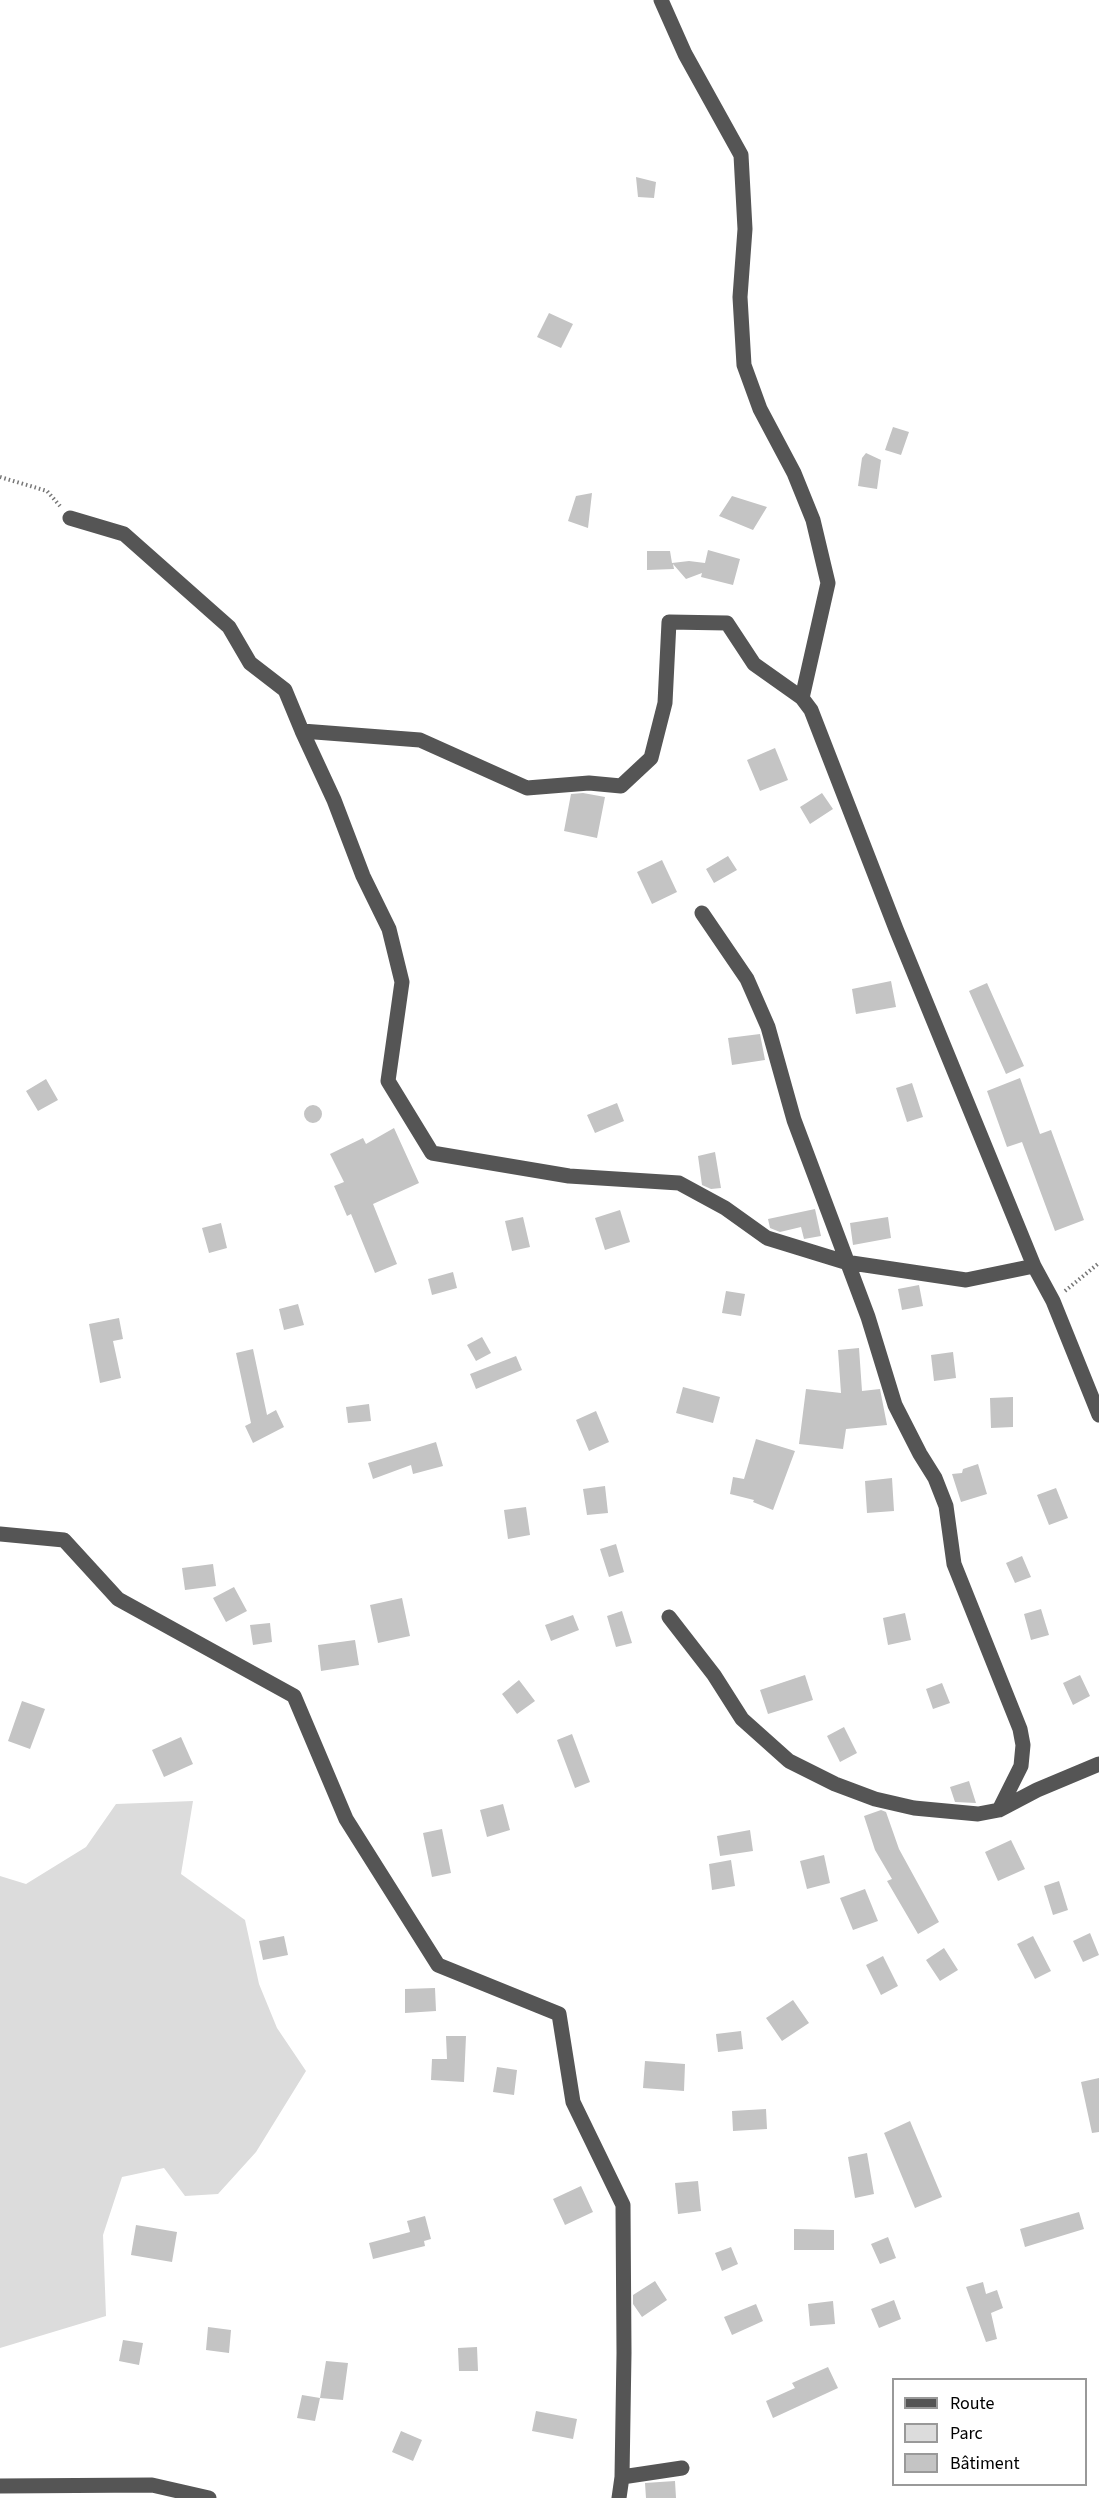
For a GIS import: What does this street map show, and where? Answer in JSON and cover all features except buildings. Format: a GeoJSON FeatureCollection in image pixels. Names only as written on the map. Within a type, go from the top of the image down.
{"type":"FeatureCollection","features":[{"type":"Feature","properties":{"kind":"street"},"geometry":{"type":"LineString","coordinates":[[661,0],[685,54],[741,155],[745,229],[740,297],[744,365],[760,409],[794,473],[813,520],[828,583],[802,698]]}},
{"type":"Feature","properties":{"kind":"street"},"geometry":{"type":"LineString","coordinates":[[70,518],[124,534],[229,627],[250,663],[285,690],[334,800],[363,876],[389,929],[402,982],[388,1081],[432,1153],[569,1176],[679,1182],[725,1208],[767,1238],[845,1262],[966,1280],[1034,1266]]}},
{"type":"Feature","properties":{"kind":"street"},"geometry":{"type":"LineString","coordinates":[[302,731],[420,741],[527,788],[589,783],[621,786],[651,758],[665,703],[669,622],[727,623],[754,664],[802,698],[811,710],[896,929],[1034,1266],[1053,1301],[1099,1415]]}},
{"type":"Feature","properties":{"kind":"street"},"geometry":{"type":"LineString","coordinates":[[702,913],[747,979],[768,1027],[794,1120],[845,1262],[868,1317],[895,1405],[935,1478],[946,1506],[954,1564],[1020,1729],[1023,1745],[1021,1766],[999,1810]]}},
{"type":"Feature","properties":{"kind":"street"},"geometry":{"type":"LineString","coordinates":[[0,1534],[64,1540],[118,1599],[294,1696],[346,1819],[438,1965],[559,2014],[573,2102],[623,2205],[622,2477],[619,2498]]}},
{"type":"Feature","properties":{"kind":"street"},"geometry":{"type":"LineString","coordinates":[[669,1617],[714,1675],[742,1719],[789,1761],[835,1784],[875,1799],[950,1813],[978,1814],[999,1810],[1037,1790],[1099,1764]]}},
{"type":"Feature","properties":{"kind":"street"},"geometry":{"type":"LineString","coordinates":[[622,2477],[682,2468]]}},
{"type":"Feature","properties":{"kind":"street"},"geometry":{"type":"LineString","coordinates":[[0,2486],[152,2485],[209,2498]]}},
{"type":"Feature","properties":{"kind":"path"},"geometry":{"type":"LineString","coordinates":[[0,477],[47,491],[70,518]]}},
{"type":"Feature","properties":{"kind":"path"},"geometry":{"type":"LineString","coordinates":[[1053,1301],[1099,1263]]}},
{"type":"Feature","properties":{"kind":"green space"},"geometry":{"type":"Polygon","coordinates":[[[193,1801],[181,1874],[245,1920],[259,1984],[277,2028],[306,2071],[256,2152],[218,2194],[185,2196],[164,2168],[122,2177],[103,2235],[106,2316],[0,2348],[0,1876],[26,1884],[86,1847],[116,1804],[193,1801]]]}}]}
